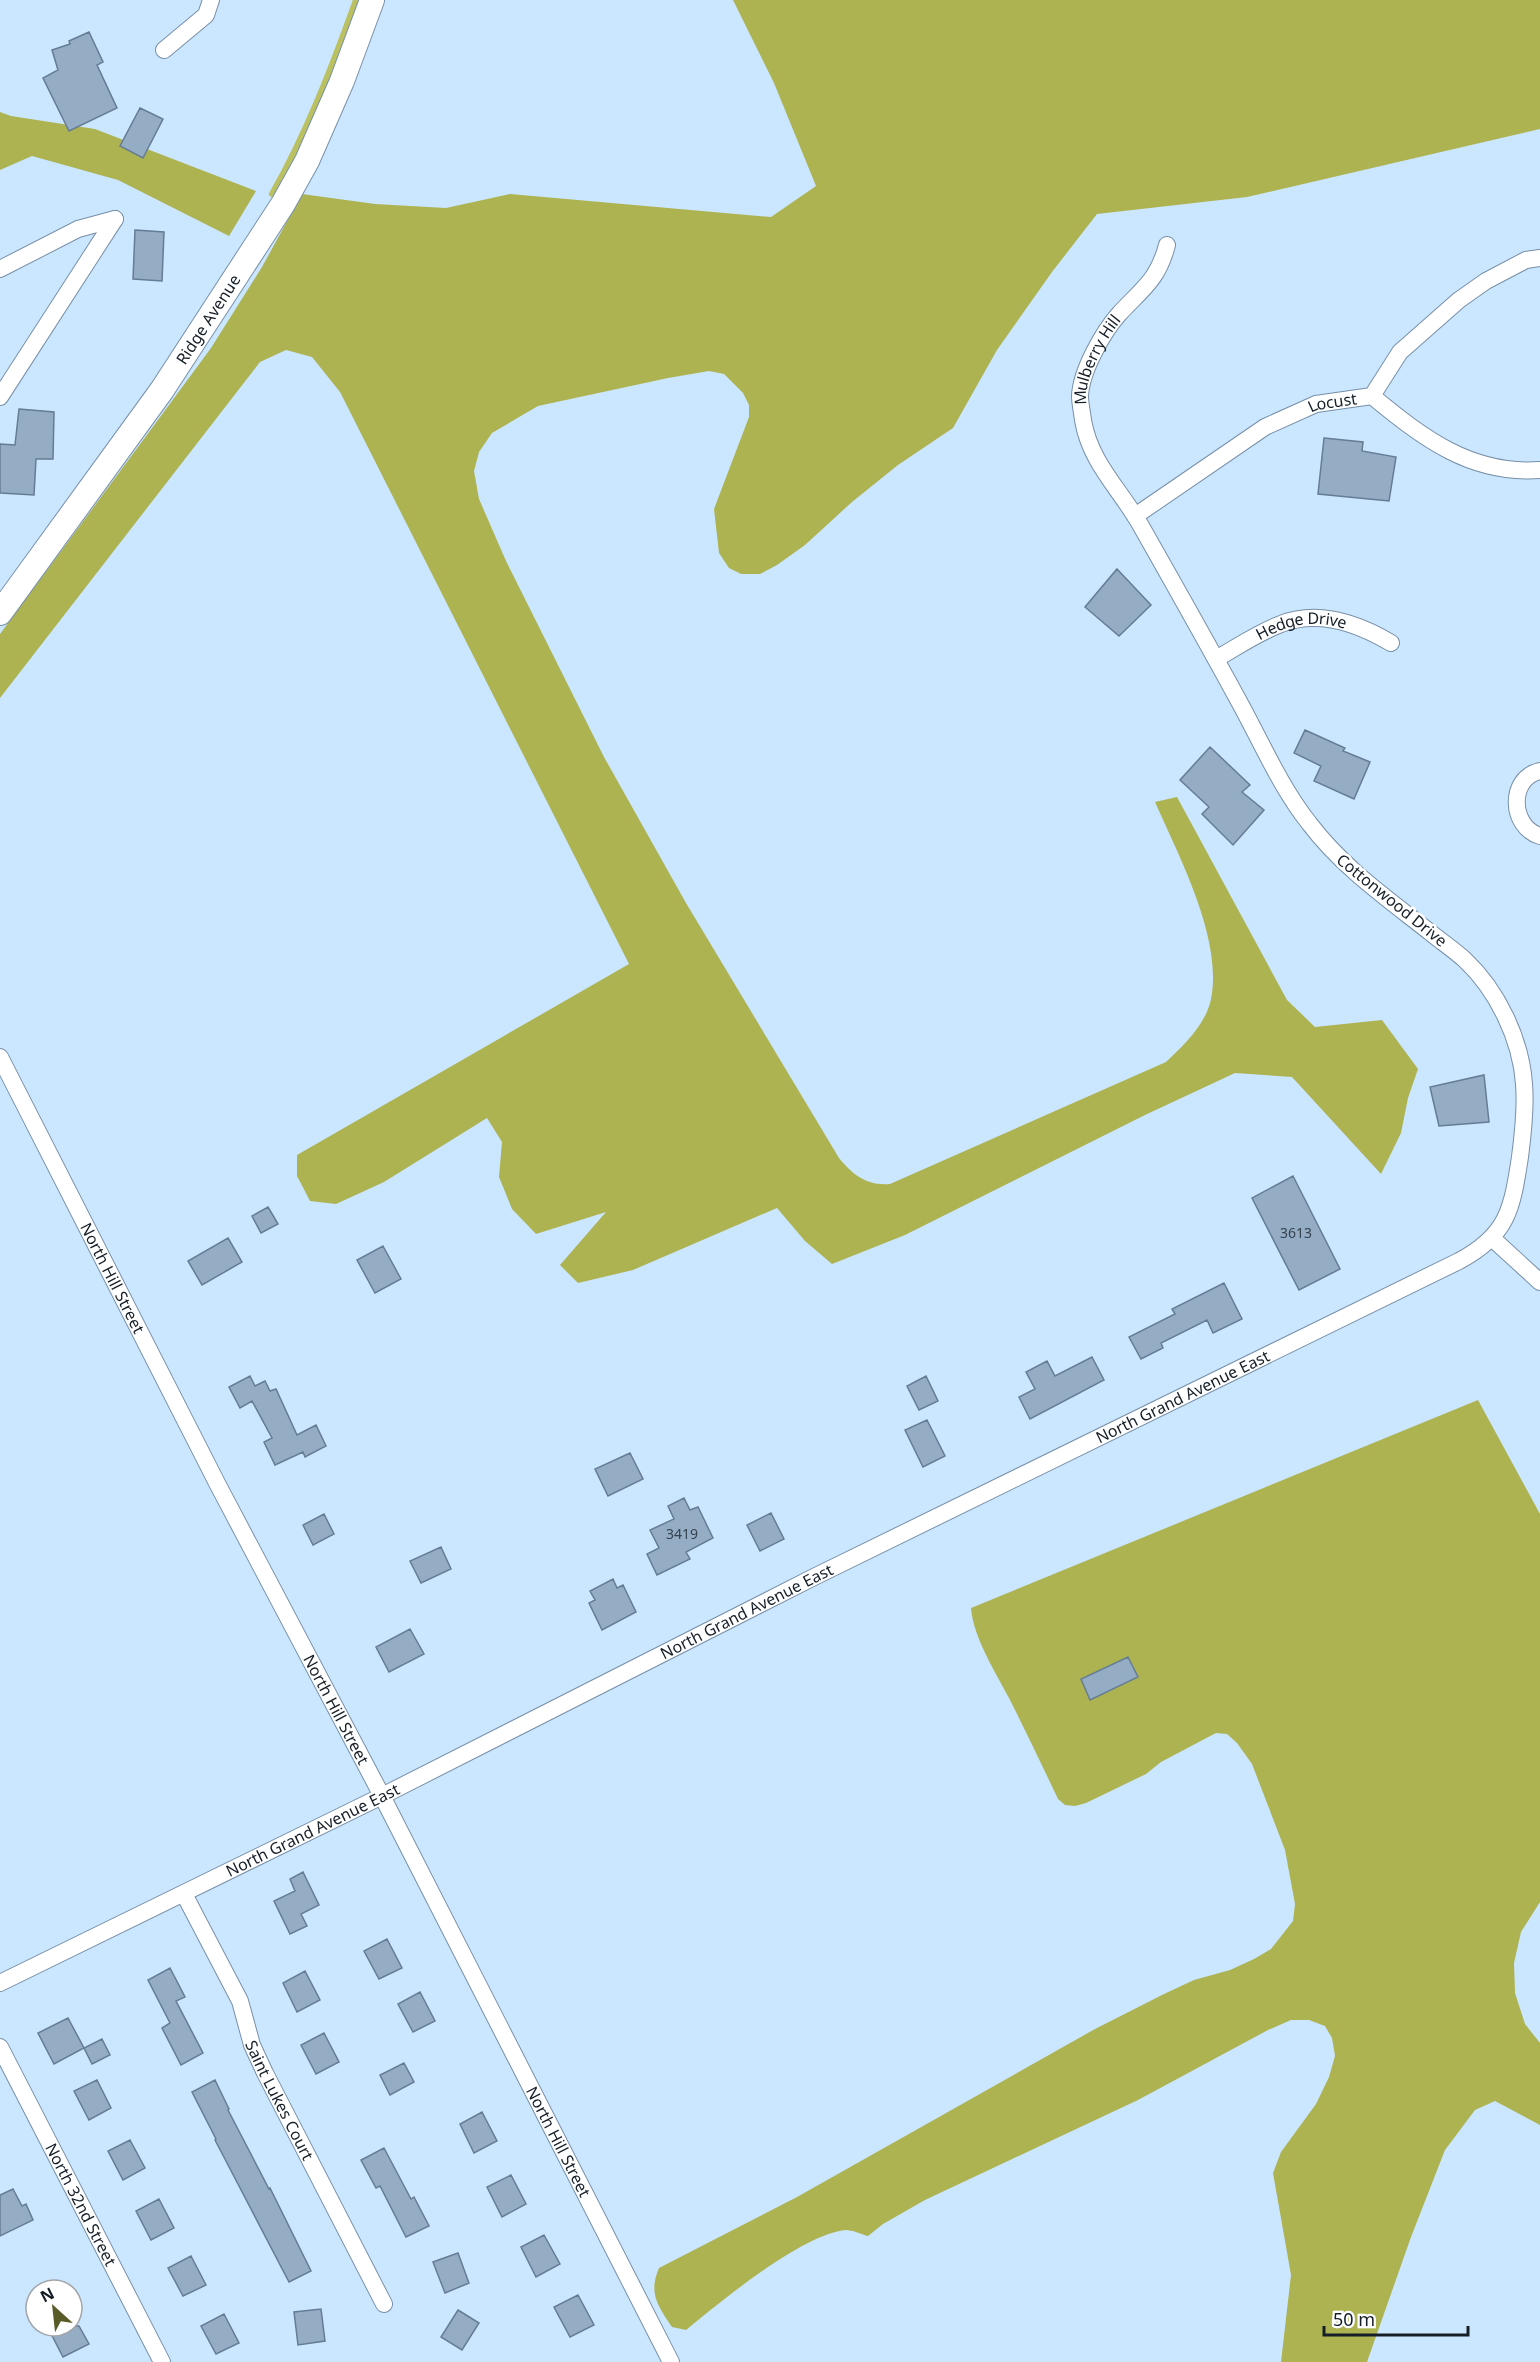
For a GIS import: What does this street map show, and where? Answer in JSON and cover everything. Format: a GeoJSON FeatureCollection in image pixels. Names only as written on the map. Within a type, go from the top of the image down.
{"type":"FeatureCollection","features":[{"type":"Feature","properties":{"kind":"street"},"geometry":{"type":"LineString","coordinates":[[164,50],[206,15],[211,0]]}},
{"type":"Feature","properties":{"kind":"street","name":"Ridge Avenue"},"geometry":{"type":"LineString","coordinates":[[0,613],[162,390],[282,204],[307,161],[342,81],[372,0]]}},
{"type":"Feature","properties":{"kind":"street"},"geometry":{"type":"LineString","coordinates":[[0,269],[78,229],[115,219],[0,396]]}},
{"type":"Feature","properties":{"kind":"street","name":"Mulberry Hill"},"geometry":{"type":"LineString","coordinates":[[1136,516],[1101,470],[1083,424],[1080,394],[1098,344],[1117,316],[1151,282],[1162,266],[1167,245]]}},
{"type":"Feature","properties":{"kind":"street","name":"Locust"},"geometry":{"type":"LineString","coordinates":[[1136,516],[1281,419],[1316,404],[1372,396],[1400,352],[1459,300],[1486,281],[1526,260],[1540,258]]}},
{"type":"Feature","properties":{"kind":"street"},"geometry":{"type":"LineString","coordinates":[[1372,396],[1417,433],[1459,456],[1515,472],[1540,470]]}},
{"type":"Feature","properties":{"kind":"street","name":"Cottonwood Drive"},"geometry":{"type":"LineString","coordinates":[[1136,516],[1274,767],[1313,829],[1339,859],[1464,959],[1485,983],[1508,1023],[1532,1084],[1516,1185],[1504,1221],[1493,1239]]}},
{"type":"Feature","properties":{"kind":"street","name":"Hedge Drive"},"geometry":{"type":"LineString","coordinates":[[1216,659],[1282,623],[1309,618],[1335,620],[1366,628],[1391,643]]}},
{"type":"Feature","properties":{"kind":"street"},"geometry":{"type":"LineString","coordinates":[[1540,771],[1525,780],[1516,797],[1517,812],[1525,827],[1540,836]]}},
{"type":"Feature","properties":{"kind":"street","name":"North Hill Street"},"geometry":{"type":"LineString","coordinates":[[0,1058],[218,1485],[382,1796],[671,2362]]}},
{"type":"Feature","properties":{"kind":"street"},"geometry":{"type":"LineString","coordinates":[[1493,1239],[1540,1282]]}},
{"type":"Feature","properties":{"kind":"street","name":"North Grand Avenue East"},"geometry":{"type":"LineString","coordinates":[[0,1983],[382,1796],[814,1577],[1468,1256],[1493,1239]]}},
{"type":"Feature","properties":{"kind":"street","name":"Saint Lukes Court"},"geometry":{"type":"LineString","coordinates":[[184,1894],[240,2001],[252,2045],[265,2073],[384,2304]]}},
{"type":"Feature","properties":{"kind":"street","name":"North 32nd Street"},"geometry":{"type":"LineString","coordinates":[[0,2047],[162,2362]]}},
{"type":"Feature","properties":{"kind":"green space"},"geometry":{"type":"Polygon","coordinates":[[[733,0],[1540,0],[1540,129],[1247,197],[1097,214],[1052,272],[997,350],[953,428],[898,465],[852,502],[805,545],[760,574],[741,574],[729,568],[719,553],[714,509],[749,417],[749,405],[743,393],[724,374],[709,371],[668,378],[538,406],[492,433],[479,452],[474,471],[479,499],[506,561],[604,757],[686,903],[839,1158],[855,1174],[874,1183],[890,1184],[1166,1062],[1187,1041],[1208,1008],[1213,975],[1211,950],[1205,924],[1186,872],[1155,802],[1177,797],[1287,1000],[1315,1027],[1382,1020],[1418,1069],[1408,1098],[1401,1133],[1381,1174],[1292,1077],[1235,1073],[1145,1115],[905,1235],[832,1264],[805,1241],[777,1208],[633,1270],[578,1283],[560,1265],[606,1212],[536,1234],[512,1209],[499,1177],[502,1142],[487,1118],[384,1182],[336,1204],[310,1201],[297,1176],[297,1155],[629,964],[340,392],[312,357],[286,350],[260,362],[0,698],[0,634],[211,348],[262,267],[302,194],[375,204],[446,208],[510,194],[771,217],[816,186],[774,83],[733,0]]]}},
{"type":"Feature","properties":{"kind":"green space"},"geometry":{"type":"Polygon","coordinates":[[[0,112],[11,116],[95,129],[256,191],[229,236],[118,180],[32,156],[0,170],[0,112]]]}},
{"type":"Feature","properties":{"kind":"green space"},"geometry":{"type":"Polygon","coordinates":[[[1478,1400],[1540,1514],[1540,1902],[1521,1932],[1514,1963],[1515,1993],[1525,2024],[1540,2043],[1540,2125],[1495,2101],[1475,2110],[1445,2150],[1411,2237],[1367,2362],[1281,2362],[1291,2275],[1273,2173],[1281,2152],[1316,2104],[1329,2077],[1335,2056],[1332,2038],[1325,2026],[1309,2020],[1291,2020],[1268,2030],[1138,2100],[925,2200],[883,2224],[868,2236],[846,2230],[828,2234],[807,2243],[762,2271],[686,2330],[672,2327],[656,2299],[654,2285],[659,2268],[797,2197],[1095,2029],[1194,1980],[1230,1970],[1254,1959],[1271,1949],[1293,1921],[1295,1904],[1285,1850],[1252,1764],[1237,1743],[1227,1734],[1216,1733],[1161,1762],[1146,1774],[1086,1803],[1075,1806],[1065,1805],[1058,1799],[986,1654],[976,1631],[971,1608],[1478,1400]]]}},
{"type":"Feature","properties":{"kind":"building"},"geometry":{"type":"Polygon","coordinates":[[[89,32],[103,62],[97,65],[117,108],[69,131],[43,78],[58,70],[52,50],[70,44],[69,41],[89,32]]]}},
{"type":"Feature","properties":{"kind":"building"},"geometry":{"type":"Polygon","coordinates":[[[140,108],[163,119],[143,158],[120,146],[140,108]]]}},
{"type":"Feature","properties":{"kind":"building"},"geometry":{"type":"Polygon","coordinates":[[[135,230],[164,232],[162,281],[133,279],[135,230]]]}},
{"type":"Feature","properties":{"kind":"building"},"geometry":{"type":"Polygon","coordinates":[[[19,409],[54,412],[53,459],[36,459],[34,495],[0,493],[0,444],[15,445],[19,409]]]}},
{"type":"Feature","properties":{"kind":"building"},"geometry":{"type":"Polygon","coordinates":[[[1324,438],[1363,442],[1362,451],[1396,457],[1389,501],[1318,494],[1324,438]]]}},
{"type":"Feature","properties":{"kind":"building"},"geometry":{"type":"Polygon","coordinates":[[[1117,569],[1151,605],[1119,636],[1085,607],[1117,569]]]}},
{"type":"Feature","properties":{"kind":"building"},"geometry":{"type":"Polygon","coordinates":[[[1305,730],[1345,748],[1343,751],[1370,762],[1354,799],[1314,781],[1321,766],[1294,753],[1305,730]]]}},
{"type":"Feature","properties":{"kind":"building"},"geometry":{"type":"Polygon","coordinates":[[[1210,747],[1250,785],[1242,792],[1264,810],[1233,845],[1202,814],[1209,807],[1180,780],[1210,747]]]}},
{"type":"Feature","properties":{"kind":"building"},"geometry":{"type":"Polygon","coordinates":[[[1484,1075],[1489,1122],[1439,1126],[1430,1087],[1484,1075]]]}},
{"type":"Feature","properties":{"kind":"building"},"geometry":{"type":"Polygon","coordinates":[[[1293,1176],[1340,1269],[1299,1290],[1252,1198],[1293,1176]]]}},
{"type":"Feature","properties":{"kind":"building"},"geometry":{"type":"Polygon","coordinates":[[[268,1207],[278,1224],[261,1233],[252,1216],[268,1207]]]}},
{"type":"Feature","properties":{"kind":"building"},"geometry":{"type":"Polygon","coordinates":[[[228,1238],[242,1262],[202,1285],[188,1261],[228,1238]]]}},
{"type":"Feature","properties":{"kind":"building"},"geometry":{"type":"Polygon","coordinates":[[[383,1246],[401,1279],[375,1293],[357,1260],[383,1246]]]}},
{"type":"Feature","properties":{"kind":"building"},"geometry":{"type":"Polygon","coordinates":[[[1224,1283],[1242,1319],[1213,1333],[1207,1320],[1161,1343],[1163,1348],[1141,1359],[1129,1337],[1175,1314],[1172,1309],[1224,1283]]]}},
{"type":"Feature","properties":{"kind":"building"},"geometry":{"type":"Polygon","coordinates":[[[1092,1357],[1104,1380],[1030,1419],[1019,1397],[1035,1389],[1026,1372],[1047,1361],[1055,1376],[1092,1357]]]}},
{"type":"Feature","properties":{"kind":"building"},"geometry":{"type":"Polygon","coordinates":[[[250,1376],[255,1386],[265,1381],[270,1391],[276,1389],[297,1435],[316,1425],[326,1446],[305,1457],[303,1452],[275,1465],[264,1442],[272,1438],[252,1401],[240,1408],[229,1387],[250,1376]]]}},
{"type":"Feature","properties":{"kind":"building"},"geometry":{"type":"Polygon","coordinates":[[[926,1376],[938,1401],[919,1410],[907,1386],[926,1376]]]}},
{"type":"Feature","properties":{"kind":"building"},"geometry":{"type":"Polygon","coordinates":[[[927,1420],[945,1456],[923,1467],[905,1430],[927,1420]]]}},
{"type":"Feature","properties":{"kind":"building"},"geometry":{"type":"Polygon","coordinates":[[[630,1453],[643,1479],[608,1496],[595,1469],[630,1453]]]}},
{"type":"Feature","properties":{"kind":"building"},"geometry":{"type":"Polygon","coordinates":[[[684,1498],[690,1510],[698,1507],[713,1538],[686,1552],[690,1559],[657,1575],[647,1554],[659,1548],[650,1530],[674,1519],[668,1506],[684,1498]]]}},
{"type":"Feature","properties":{"kind":"building"},"geometry":{"type":"Polygon","coordinates":[[[771,1513],[784,1539],[760,1551],[747,1525],[771,1513]]]}},
{"type":"Feature","properties":{"kind":"building"},"geometry":{"type":"Polygon","coordinates":[[[324,1514],[334,1534],[313,1545],[303,1525],[324,1514]]]}},
{"type":"Feature","properties":{"kind":"building"},"geometry":{"type":"Polygon","coordinates":[[[441,1547],[451,1569],[421,1583],[410,1561],[441,1547]]]}},
{"type":"Feature","properties":{"kind":"building"},"geometry":{"type":"Polygon","coordinates":[[[613,1579],[617,1588],[623,1585],[636,1612],[602,1630],[589,1603],[595,1600],[590,1591],[613,1579]]]}},
{"type":"Feature","properties":{"kind":"building"},"geometry":{"type":"Polygon","coordinates":[[[410,1629],[424,1654],[389,1672],[376,1647],[410,1629]]]}},
{"type":"Feature","properties":{"kind":"building"},"geometry":{"type":"Polygon","coordinates":[[[1128,1657],[1138,1677],[1090,1700],[1081,1679],[1128,1657]]]}},
{"type":"Feature","properties":{"kind":"building"},"geometry":{"type":"Polygon","coordinates":[[[303,1872],[319,1905],[301,1914],[307,1926],[290,1934],[274,1901],[295,1891],[290,1879],[303,1872]]]}},
{"type":"Feature","properties":{"kind":"building"},"geometry":{"type":"Polygon","coordinates":[[[387,1939],[402,1968],[379,1979],[364,1951],[387,1939]]]}},
{"type":"Feature","properties":{"kind":"building"},"geometry":{"type":"Polygon","coordinates":[[[170,1968],[185,1997],[176,2001],[203,2053],[181,2065],[162,2028],[170,2023],[148,1980],[170,1968]]]}},
{"type":"Feature","properties":{"kind":"building"},"geometry":{"type":"Polygon","coordinates":[[[305,1971],[320,2000],[297,2012],[283,1983],[305,1971]]]}},
{"type":"Feature","properties":{"kind":"building"},"geometry":{"type":"Polygon","coordinates":[[[420,1992],[435,2021],[413,2032],[398,2004],[420,1992]]]}},
{"type":"Feature","properties":{"kind":"building"},"geometry":{"type":"Polygon","coordinates":[[[68,2018],[84,2048],[54,2064],[38,2033],[68,2018]]]}},
{"type":"Feature","properties":{"kind":"building"},"geometry":{"type":"Polygon","coordinates":[[[324,2033],[339,2062],[316,2074],[301,2045],[324,2033]]]}},
{"type":"Feature","properties":{"kind":"building"},"geometry":{"type":"Polygon","coordinates":[[[102,2039],[110,2055],[92,2064],[84,2048],[102,2039]]]}},
{"type":"Feature","properties":{"kind":"building"},"geometry":{"type":"Polygon","coordinates":[[[404,2063],[414,2082],[390,2095],[380,2075],[404,2063]]]}},
{"type":"Feature","properties":{"kind":"building"},"geometry":{"type":"Polygon","coordinates":[[[97,2080],[111,2108],[89,2120],[74,2091],[97,2080]]]}},
{"type":"Feature","properties":{"kind":"building"},"geometry":{"type":"Polygon","coordinates":[[[215,2080],[228,2110],[311,2271],[289,2282],[192,2092],[215,2080]]]}},
{"type":"Feature","properties":{"kind":"building"},"geometry":{"type":"Polygon","coordinates":[[[482,2112],[497,2141],[474,2153],[460,2124],[482,2112]]]}},
{"type":"Feature","properties":{"kind":"building"},"geometry":{"type":"Polygon","coordinates":[[[130,2140],[145,2168],[123,2180],[108,2151],[130,2140]]]}},
{"type":"Feature","properties":{"kind":"building"},"geometry":{"type":"Polygon","coordinates":[[[384,2148],[411,2199],[414,2197],[429,2226],[406,2237],[380,2186],[376,2188],[361,2160],[384,2148]]]}},
{"type":"Feature","properties":{"kind":"building"},"geometry":{"type":"Polygon","coordinates":[[[511,2175],[526,2204],[502,2217],[487,2187],[511,2175]]]}},
{"type":"Feature","properties":{"kind":"building"},"geometry":{"type":"Polygon","coordinates":[[[13,2189],[22,2206],[26,2204],[33,2220],[0,2236],[0,2195],[13,2189]]]}},
{"type":"Feature","properties":{"kind":"building"},"geometry":{"type":"Polygon","coordinates":[[[159,2199],[174,2228],[151,2240],[136,2211],[159,2199]]]}},
{"type":"Feature","properties":{"kind":"building"},"geometry":{"type":"Polygon","coordinates":[[[544,2235],[560,2264],[536,2277],[521,2247],[544,2235]]]}},
{"type":"Feature","properties":{"kind":"building"},"geometry":{"type":"Polygon","coordinates":[[[458,2253],[469,2283],[445,2293],[433,2262],[458,2253]]]}},
{"type":"Feature","properties":{"kind":"building"},"geometry":{"type":"Polygon","coordinates":[[[191,2256],[206,2285],[183,2296],[168,2268],[191,2256]]]}},
{"type":"Feature","properties":{"kind":"building"},"geometry":{"type":"Polygon","coordinates":[[[578,2295],[594,2325],[570,2337],[554,2307],[578,2295]]]}},
{"type":"Feature","properties":{"kind":"building"},"geometry":{"type":"Polygon","coordinates":[[[321,2309],[325,2341],[298,2345],[294,2312],[321,2309]]]}},
{"type":"Feature","properties":{"kind":"building"},"geometry":{"type":"Polygon","coordinates":[[[458,2310],[479,2323],[462,2350],[441,2337],[458,2310]]]}},
{"type":"Feature","properties":{"kind":"building"},"geometry":{"type":"Polygon","coordinates":[[[224,2314],[239,2343],[216,2354],[201,2326],[224,2314]]]}},
{"type":"Feature","properties":{"kind":"building"},"geometry":{"type":"Polygon","coordinates":[[[84,2335],[89,2344],[63,2357],[53,2338],[84,2338],[84,2335]]]}},
{"type":"Feature","properties":{"kind":"waterway"},"geometry":{"type":"LineString","coordinates":[[272,194],[297,147],[318,99],[356,0]]}}]}
